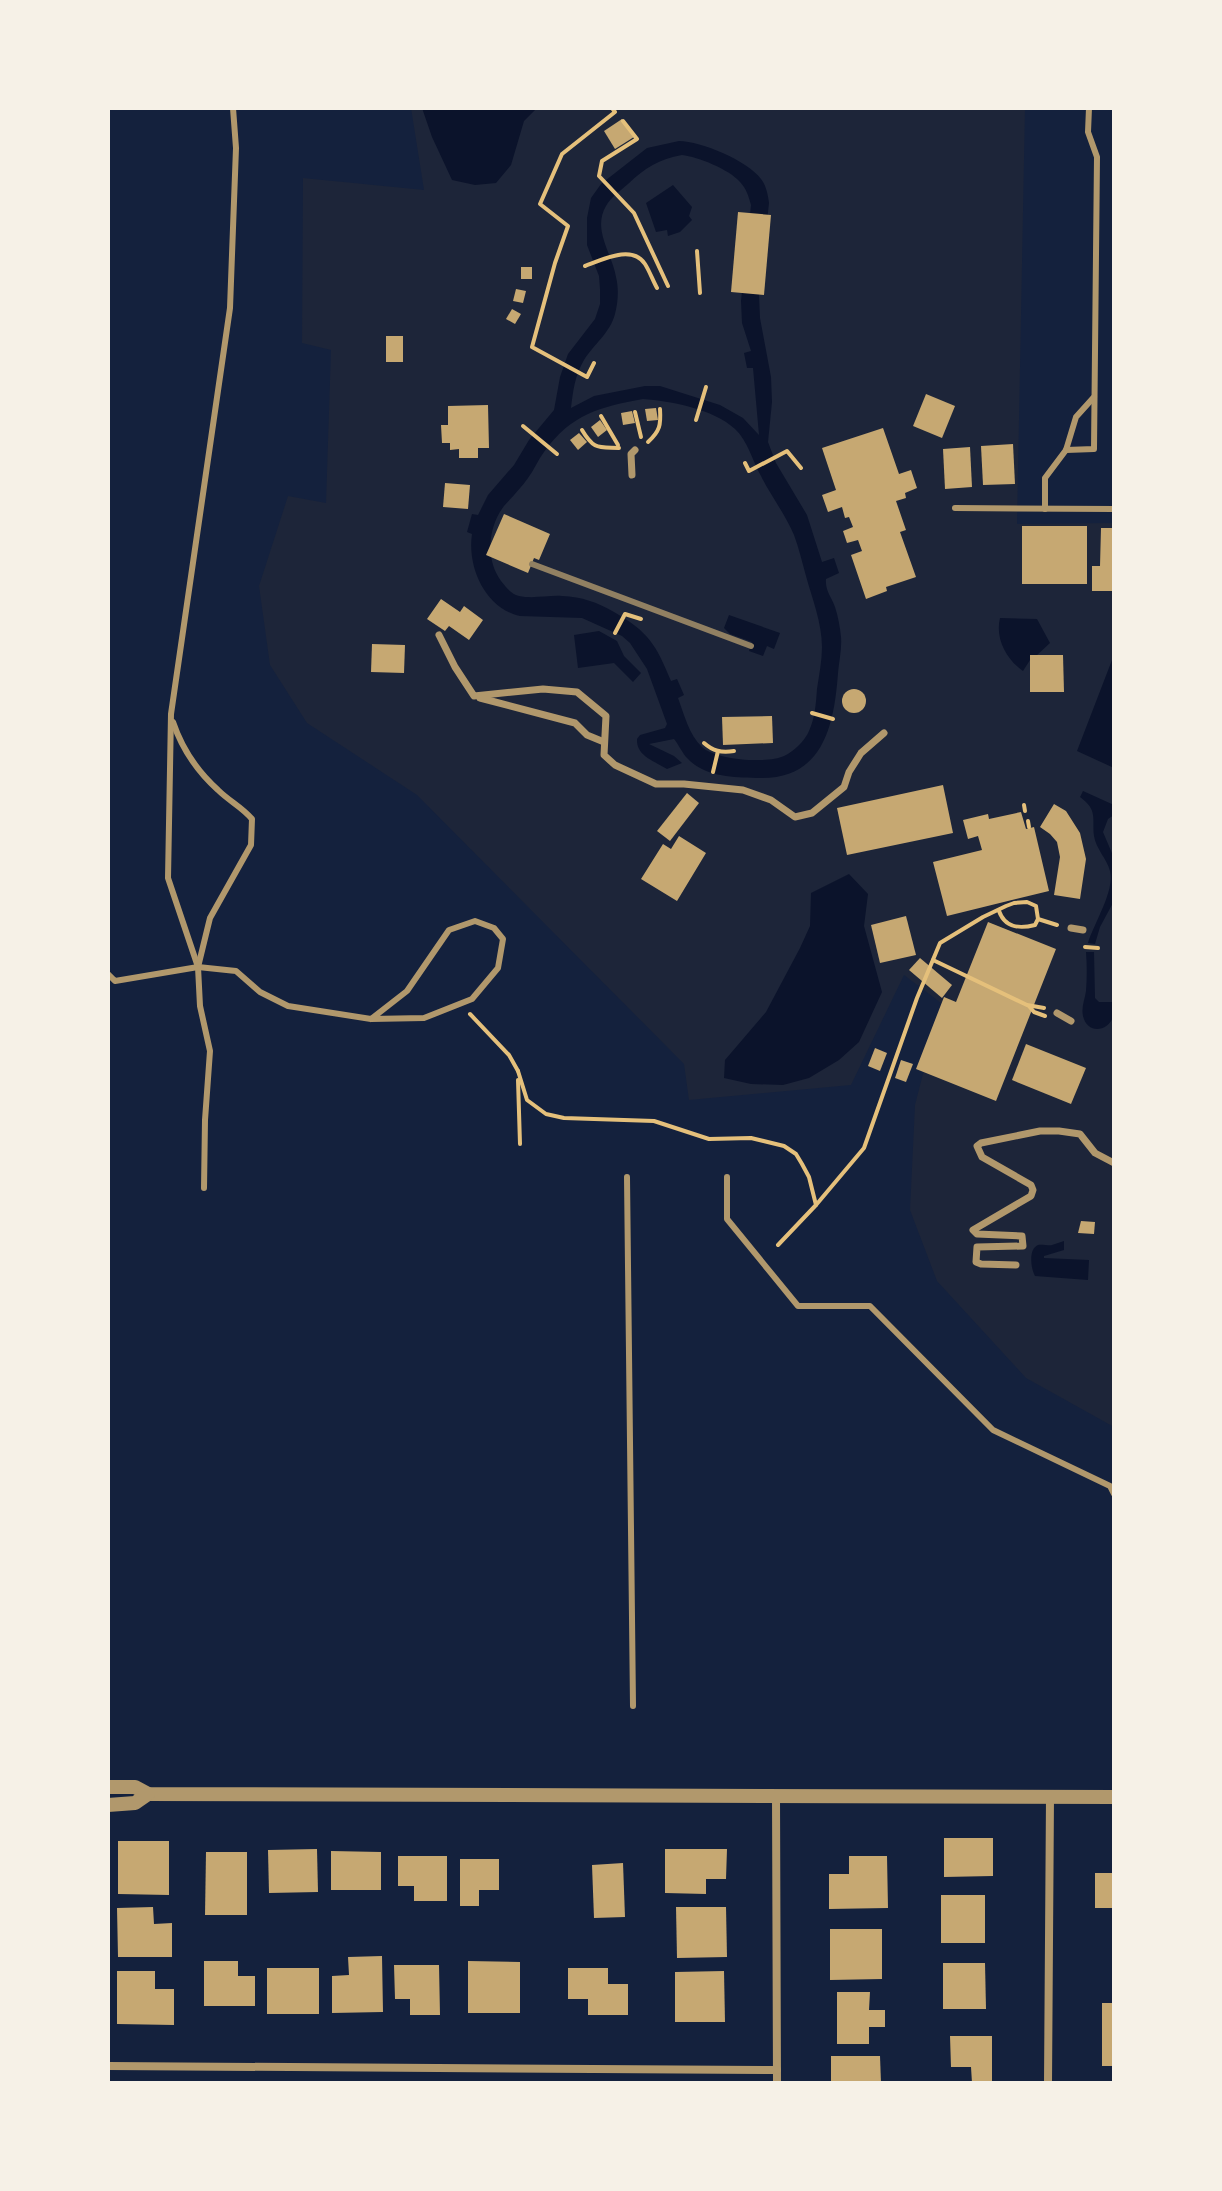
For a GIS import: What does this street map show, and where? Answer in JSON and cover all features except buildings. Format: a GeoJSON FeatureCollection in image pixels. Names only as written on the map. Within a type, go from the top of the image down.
{"type":"FeatureCollection","features":[{"type":"Feature","properties":{"kind":"street"},"geometry":{"type":"LineString","coordinates":[[630,450],[632,475]]}},
{"type":"Feature","properties":{"kind":"street"},"geometry":{"type":"LineString","coordinates":[[439,635],[474,696],[575,723],[587,735],[604,742]]}},
{"type":"Feature","properties":{"kind":"street"},"geometry":{"type":"LineString","coordinates":[[474,696],[543,689],[577,692],[606,716],[604,755],[608,760],[656,784],[743,790],[771,800],[795,817],[812,813],[844,787],[861,753],[884,733]]}},
{"type":"Feature","properties":{"kind":"street"},"geometry":{"type":"LineString","coordinates":[[1071,928],[1083,930]]}},
{"type":"Feature","properties":{"kind":"street"},"geometry":{"type":"LineString","coordinates":[[1056,1015],[1070,1020]]}},
{"type":"Feature","properties":{"kind":"street"},"geometry":{"type":"LineString","coordinates":[[1016,1265],[976,1262],[977,1247],[1023,1246],[1022,1236],[977,1234],[973,1230],[1031,1196],[1033,1190],[1031,1185],[982,1157],[977,1146],[1025,1134],[1059,1131],[1080,1134],[1101,1158],[1114,1163]]}},
{"type":"Feature","properties":{"kind":"street"},"geometry":{"type":"LineString","coordinates":[[108,1787],[135,1787],[148,1794],[1114,1797]]}},
{"type":"Feature","properties":{"kind":"street"},"geometry":{"type":"LineString","coordinates":[[108,1805],[135,1803],[148,1794]]}},
{"type":"Feature","properties":{"kind":"street"},"geometry":{"type":"LineString","coordinates":[[776,1797],[777,2083]]}},
{"type":"Feature","properties":{"kind":"street"},"geometry":{"type":"LineString","coordinates":[[1048,2083],[1050,1797]]}},
{"type":"Feature","properties":{"kind":"street"},"geometry":{"type":"LineString","coordinates":[[108,2066],[777,2070]]}},
{"type":"Feature","properties":{"kind":"lane"},"geometry":{"type":"LineString","coordinates":[[204,1188],[210,1051],[200,1006],[198,967],[168,878],[171,714],[230,308],[236,148],[233,108]]}},
{"type":"Feature","properties":{"kind":"lane"},"geometry":{"type":"LineString","coordinates":[[1066,450],[1094,449],[1097,157],[1088,132],[1089,108]]}},
{"type":"Feature","properties":{"kind":"lane"},"geometry":{"type":"LineString","coordinates":[[1045,509],[1045,478],[1066,450],[1076,417],[1094,397]]}},
{"type":"Feature","properties":{"kind":"lane"},"geometry":{"type":"LineString","coordinates":[[955,508],[1114,509]]}},
{"type":"Feature","properties":{"kind":"lane"},"geometry":{"type":"LineString","coordinates":[[171,714],[179,741],[193,764],[219,792],[244,809],[252,819],[251,845],[210,918],[198,967]]}},
{"type":"Feature","properties":{"kind":"lane"},"geometry":{"type":"LineString","coordinates":[[108,974],[115,981],[198,967],[236,971],[260,992],[288,1006],[371,1019],[424,1018],[472,999],[498,968],[503,939],[494,928],[475,921],[449,930],[407,991],[371,1019]]}},
{"type":"Feature","properties":{"kind":"lane"},"geometry":{"type":"LineString","coordinates":[[627,1177],[633,1706]]}},
{"type":"Feature","properties":{"kind":"lane"},"geometry":{"type":"LineString","coordinates":[[727,1177],[727,1219],[798,1306],[870,1306],[993,1430],[1110,1486],[1114,1494]]}},
{"type":"Feature","properties":{"kind":"path"},"geometry":{"type":"LineString","coordinates":[[594,363],[587,377],[532,347],[568,226],[540,204],[562,154],[615,112],[612,108]]}},
{"type":"Feature","properties":{"kind":"path"},"geometry":{"type":"LineString","coordinates":[[623,121],[637,139],[602,161],[599,176],[634,213],[668,286]]}},
{"type":"Feature","properties":{"kind":"path"},"geometry":{"type":"LineString","coordinates":[[697,251],[700,293]]}},
{"type":"Feature","properties":{"kind":"path"},"geometry":{"type":"LineString","coordinates":[[585,266],[611,256],[628,254],[644,261],[657,288]]}},
{"type":"Feature","properties":{"kind":"path"},"geometry":{"type":"LineString","coordinates":[[696,420],[706,387]]}},
{"type":"Feature","properties":{"kind":"path"},"geometry":{"type":"LineString","coordinates":[[582,430],[596,447],[630,450],[658,432],[660,409]]}},
{"type":"Feature","properties":{"kind":"path"},"geometry":{"type":"LineString","coordinates":[[630,450],[641,434],[635,412]]}},
{"type":"Feature","properties":{"kind":"path"},"geometry":{"type":"LineString","coordinates":[[601,416],[630,450]]}},
{"type":"Feature","properties":{"kind":"path"},"geometry":{"type":"LineString","coordinates":[[523,426],[557,454]]}},
{"type":"Feature","properties":{"kind":"path"},"geometry":{"type":"LineString","coordinates":[[745,463],[749,471],[787,451],[801,468]]}},
{"type":"Feature","properties":{"kind":"path"},"geometry":{"type":"LineString","coordinates":[[615,633],[625,614],[641,619]]}},
{"type":"Feature","properties":{"kind":"path"},"geometry":{"type":"LineString","coordinates":[[812,713],[833,719]]}},
{"type":"Feature","properties":{"kind":"path"},"geometry":{"type":"LineString","coordinates":[[704,743],[718,751],[734,751]]}},
{"type":"Feature","properties":{"kind":"path"},"geometry":{"type":"LineString","coordinates":[[712,775],[718,751]]}},
{"type":"Feature","properties":{"kind":"path"},"geometry":{"type":"LineString","coordinates":[[778,1245],[864,1148],[917,998],[940,943],[983,917],[1014,903],[1027,902],[1036,906],[1038,919],[1035,925],[1016,927],[1007,924],[999,911]]}},
{"type":"Feature","properties":{"kind":"path"},"geometry":{"type":"LineString","coordinates":[[1038,919],[1056,925]]}},
{"type":"Feature","properties":{"kind":"path"},"geometry":{"type":"LineString","coordinates":[[1085,947],[1098,948]]}},
{"type":"Feature","properties":{"kind":"path"},"geometry":{"type":"LineString","coordinates":[[933,960],[1027,1005],[1043,1008]]}},
{"type":"Feature","properties":{"kind":"path"},"geometry":{"type":"LineString","coordinates":[[459,1004],[509,1055],[518,1071],[527,1100],[546,1114],[564,1118],[654,1121],[709,1139],[751,1138],[784,1146],[796,1154],[802,1164],[809,1177],[816,1205]]}},
{"type":"Feature","properties":{"kind":"path"},"geometry":{"type":"LineString","coordinates":[[1027,1005],[1040,1014]]}},
{"type":"Feature","properties":{"kind":"path"},"geometry":{"type":"LineString","coordinates":[[518,1071],[520,1144]]}},
{"type":"Feature","properties":{"kind":"shaded area"},"geometry":{"type":"Polygon","coordinates":[[[411,108],[1025,108],[1017,524],[1114,523],[1114,1427],[1026,1378],[937,1281],[910,1210],[915,1105],[941,1003],[904,975],[851,1085],[689,1100],[684,1064],[417,795],[307,723],[270,665],[259,586],[288,496],[326,503],[331,350],[302,343],[303,178],[424,190],[411,108]]]}},
{"type":"Feature","properties":{"kind":"shaded area"},"geometry":{"type":"Polygon","coordinates":[[[422,108],[537,108],[524,121],[511,165],[496,183],[475,185],[452,180],[422,108]]]}},
{"type":"Feature","properties":{"kind":"shaded area"},"geometry":{"type":"Polygon","coordinates":[[[679,141],[711,148],[755,172],[763,181],[768,197],[759,295],[771,377],[768,442],[776,463],[807,515],[822,562],[834,558],[839,573],[826,579],[826,583],[837,614],[841,642],[836,693],[828,731],[810,761],[796,771],[778,777],[711,773],[688,759],[674,739],[649,744],[682,763],[667,769],[647,757],[639,750],[637,739],[640,735],[665,728],[667,724],[647,669],[630,643],[622,636],[582,618],[520,616],[508,612],[488,595],[472,560],[472,534],[467,532],[472,514],[478,515],[488,495],[554,410],[568,354],[595,319],[600,304],[599,276],[587,245],[591,198],[601,184],[647,148],[679,141]],[[682,155],[646,169],[610,200],[602,215],[604,242],[617,282],[617,305],[609,327],[581,366],[571,408],[594,396],[660,386],[720,405],[743,418],[759,435],[753,368],[747,368],[744,353],[751,351],[742,323],[741,301],[751,205],[742,184],[735,177],[721,168],[682,155]],[[643,399],[588,414],[554,439],[499,514],[490,543],[492,563],[501,581],[516,595],[583,599],[608,608],[636,626],[656,649],[671,681],[677,679],[684,695],[678,698],[687,724],[702,747],[718,755],[742,759],[766,760],[784,756],[802,742],[811,726],[822,652],[819,620],[794,535],[747,445],[735,429],[704,411],[643,399]]]}},
{"type":"Feature","properties":{"kind":"shaded area"},"geometry":{"type":"Polygon","coordinates":[[[673,185],[692,207],[689,216],[692,220],[680,232],[668,236],[667,230],[656,232],[646,203],[673,185]]]}},
{"type":"Feature","properties":{"kind":"shaded area"},"geometry":{"type":"Polygon","coordinates":[[[1112,591],[1114,768],[1077,751],[1112,660],[1112,591]]]}},
{"type":"Feature","properties":{"kind":"shaded area"},"geometry":{"type":"Polygon","coordinates":[[[729,615],[780,633],[774,649],[767,646],[763,656],[749,651],[752,642],[730,634],[724,628],[729,615]]]}},
{"type":"Feature","properties":{"kind":"shaded area"},"geometry":{"type":"Polygon","coordinates":[[[1000,618],[1037,619],[1050,643],[1037,655],[1030,655],[1023,671],[1003,648],[999,633],[1000,618]]]}},
{"type":"Feature","properties":{"kind":"shaded area"},"geometry":{"type":"Polygon","coordinates":[[[599,631],[617,641],[624,656],[641,673],[633,682],[614,663],[578,668],[574,635],[599,631]]]}},
{"type":"Feature","properties":{"kind":"shaded area"},"geometry":{"type":"Polygon","coordinates":[[[1083,791],[1114,805],[1114,815],[1108,819],[1103,832],[1114,858],[1114,901],[1095,944],[1088,943],[1111,879],[1109,867],[1095,841],[1092,810],[1080,797],[1083,791]]]}},
{"type":"Feature","properties":{"kind":"shaded area"},"geometry":{"type":"Polygon","coordinates":[[[849,874],[868,894],[864,926],[882,992],[859,1042],[839,1060],[809,1078],[783,1085],[751,1084],[724,1078],[725,1060],[766,1012],[800,948],[810,926],[811,893],[849,874]]]}},
{"type":"Feature","properties":{"kind":"shaded area"},"geometry":{"type":"Polygon","coordinates":[[[1086,952],[1094,952],[1095,998],[1099,1002],[1114,1002],[1111,1021],[1098,1029],[1089,1026],[1083,1016],[1086,952]]]}},
{"type":"Feature","properties":{"kind":"shaded area"},"geometry":{"type":"Polygon","coordinates":[[[1064,1241],[1064,1250],[1044,1258],[1089,1260],[1088,1280],[1035,1276],[1031,1259],[1035,1247],[1064,1241]]]}},
{"type":"Feature","properties":{"kind":"railway"},"geometry":{"type":"LineString","coordinates":[[532,564],[751,646]]}}]}
